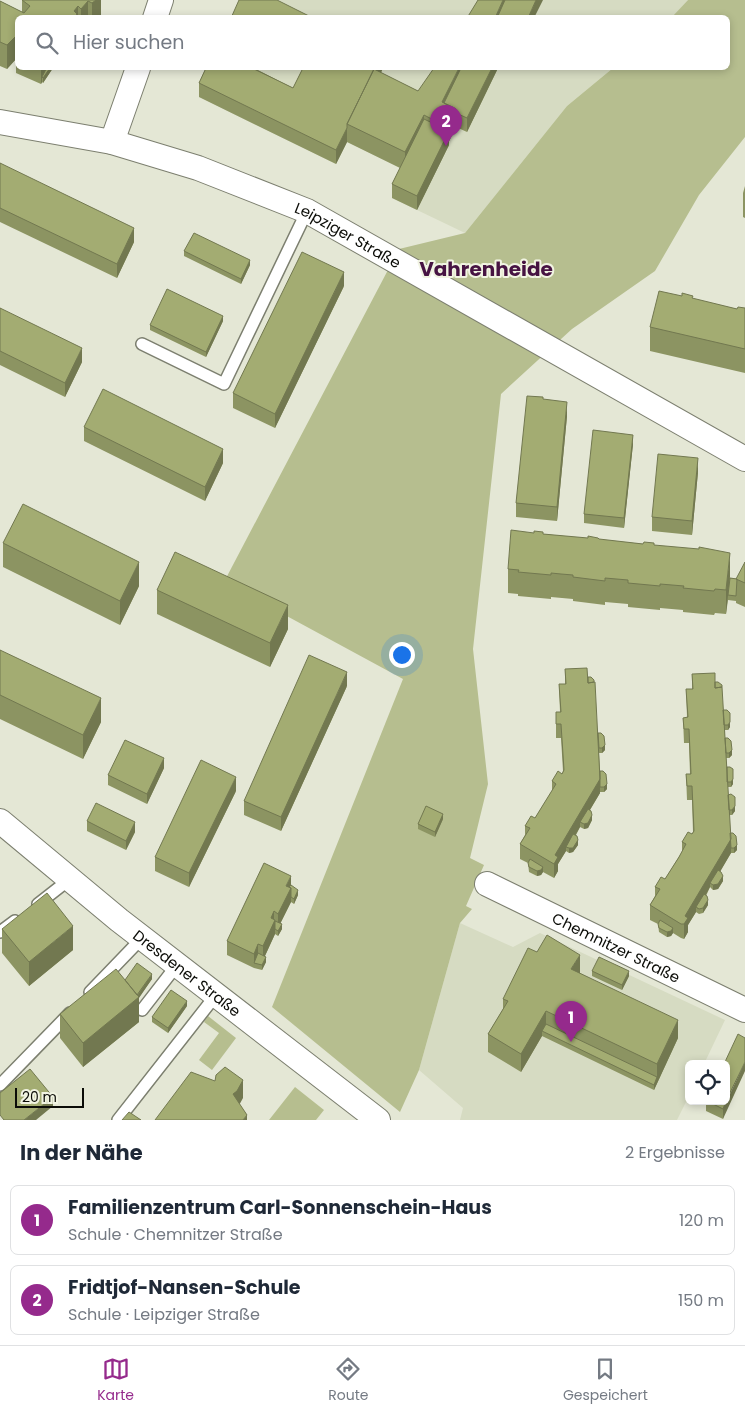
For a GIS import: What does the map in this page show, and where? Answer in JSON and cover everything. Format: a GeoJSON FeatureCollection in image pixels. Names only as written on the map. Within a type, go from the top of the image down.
{"type":"FeatureCollection","features":[{"type":"Feature","properties":{"kind":"street"},"geometry":{"type":"LineString","coordinates":[[156,15],[161,0]]}},
{"type":"Feature","properties":{"kind":"street"},"geometry":{"type":"LineString","coordinates":[[112,142],[137,70]]}},
{"type":"Feature","properties":{"kind":"street","name":"Leipziger Straße"},"geometry":{"type":"LineString","coordinates":[[0,122],[112,142],[198,168],[307,211],[745,459]]}},
{"type":"Feature","properties":{"kind":"street","name":"Dresdener Straße"},"geometry":{"type":"LineString","coordinates":[[0,821],[142,938],[378,1120]]}},
{"type":"Feature","properties":{"kind":"street","name":"Chemnitzer Straße"},"geometry":{"type":"LineString","coordinates":[[487,884],[745,1010]]}},
{"type":"Feature","properties":{"kind":"lane"},"geometry":{"type":"LineString","coordinates":[[142,344],[224,384],[307,211]]}},
{"type":"Feature","properties":{"kind":"lane"},"geometry":{"type":"LineString","coordinates":[[0,932],[70,879]]}},
{"type":"Feature","properties":{"kind":"lane"},"geometry":{"type":"LineString","coordinates":[[0,1085],[142,938]]}},
{"type":"Feature","properties":{"kind":"lane"},"geometry":{"type":"LineString","coordinates":[[142,1010],[177,964]]}},
{"type":"Feature","properties":{"kind":"lane"},"geometry":{"type":"LineString","coordinates":[[118,1120],[216,995]]}},
{"type":"Feature","properties":{"kind":"shaded area"},"geometry":{"type":"Polygon","coordinates":[[[246,0],[688,0],[675,15],[239,15],[246,0]]]}},
{"type":"Feature","properties":{"kind":"shaded area"},"geometry":{"type":"Polygon","coordinates":[[[212,70],[611,70],[567,106],[465,233],[392,198],[405,170],[347,142],[336,164],[199,97],[212,70]]]}},
{"type":"Feature","properties":{"kind":"shaded area"},"geometry":{"type":"Polygon","coordinates":[[[460,923],[513,947],[540,933],[725,1020],[706,1060],[685,1060],[685,1104],[677,1120],[460,1120],[463,1108],[419,1070],[460,923]]]}},
{"type":"Feature","properties":{"kind":"green space"},"geometry":{"type":"Polygon","coordinates":[[[688,0],[745,0],[745,137],[699,195],[655,271],[572,329],[501,394],[473,649],[488,784],[470,858],[484,865],[466,906],[472,909],[460,923],[419,1070],[400,1112],[272,1007],[403,679],[224,582],[399,249],[465,233],[567,106],[611,70],[730,70],[730,15],[674,15],[688,0]]]}},
{"type":"Feature","properties":{"kind":"green space"},"geometry":{"type":"Polygon","coordinates":[[[208,1016],[236,1038],[212,1070],[199,1060],[219,1033],[204,1022],[208,1016]]]}},
{"type":"Feature","properties":{"kind":"green space"},"geometry":{"type":"Polygon","coordinates":[[[295,1087],[324,1110],[316,1120],[269,1120],[295,1087]]]}},
{"type":"Feature","properties":{"kind":"building"},"geometry":{"type":"Polygon","coordinates":[[[22,0],[96,0],[92,3],[88,1],[81,9],[78,6],[74,11],[76,15],[15,15],[15,37],[7,45],[0,42],[0,1],[24,13],[30,6],[22,0]]]}},
{"type":"Feature","properties":{"kind":"building"},"geometry":{"type":"Polygon","coordinates":[[[239,0],[277,0],[307,15],[232,15],[239,0]]]}},
{"type":"Feature","properties":{"kind":"building"},"geometry":{"type":"Polygon","coordinates":[[[478,0],[503,0],[496,15],[469,15],[478,0]]]}},
{"type":"Feature","properties":{"kind":"building"},"geometry":{"type":"Polygon","coordinates":[[[505,0],[536,0],[529,15],[498,15],[505,0]]]}},
{"type":"Feature","properties":{"kind":"building"},"geometry":{"type":"Polygon","coordinates":[[[46,70],[49,70],[43,78],[46,70]]]}},
{"type":"Feature","properties":{"kind":"building"},"geometry":{"type":"Polygon","coordinates":[[[205,70],[256,70],[293,88],[302,70],[374,70],[336,150],[199,83],[205,70]]]}},
{"type":"Feature","properties":{"kind":"building"},"geometry":{"type":"Polygon","coordinates":[[[374,70],[418,91],[433,70],[458,70],[442,102],[456,109],[447,127],[424,115],[405,152],[347,124],[374,70]]]}},
{"type":"Feature","properties":{"kind":"building"},"geometry":{"type":"Polygon","coordinates":[[[460,70],[491,70],[467,118],[456,113],[456,109],[444,103],[460,70]]]}},
{"type":"Feature","properties":{"kind":"building"},"geometry":{"type":"Polygon","coordinates":[[[424,119],[449,131],[417,196],[392,184],[424,119]]]}},
{"type":"Feature","properties":{"kind":"building"},"geometry":{"type":"Polygon","coordinates":[[[0,163],[134,228],[117,264],[0,208],[0,163]]]}},
{"type":"Feature","properties":{"kind":"building"},"geometry":{"type":"Polygon","coordinates":[[[194,233],[250,260],[241,279],[184,251],[194,233]]]}},
{"type":"Feature","properties":{"kind":"building"},"geometry":{"type":"Polygon","coordinates":[[[302,252],[344,272],[275,414],[233,393],[302,252]]]}},
{"type":"Feature","properties":{"kind":"building"},"geometry":{"type":"Polygon","coordinates":[[[167,289],[223,316],[206,352],[150,325],[167,289]]]}},
{"type":"Feature","properties":{"kind":"building"},"geometry":{"type":"Polygon","coordinates":[[[659,291],[682,296],[682,293],[693,296],[692,298],[737,309],[738,307],[745,308],[745,349],[650,327],[659,291]]]}},
{"type":"Feature","properties":{"kind":"building"},"geometry":{"type":"Polygon","coordinates":[[[0,308],[82,348],[65,383],[0,351],[0,308]]]}},
{"type":"Feature","properties":{"kind":"building"},"geometry":{"type":"Polygon","coordinates":[[[103,389],[223,449],[205,487],[84,427],[103,389]]]}},
{"type":"Feature","properties":{"kind":"building"},"geometry":{"type":"Polygon","coordinates":[[[527,396],[567,402],[557,507],[516,503],[527,396]]]}},
{"type":"Feature","properties":{"kind":"building"},"geometry":{"type":"Polygon","coordinates":[[[593,430],[633,435],[624,518],[584,514],[593,430]]]}},
{"type":"Feature","properties":{"kind":"building"},"geometry":{"type":"Polygon","coordinates":[[[658,454],[698,458],[692,521],[652,517],[658,454]]]}},
{"type":"Feature","properties":{"kind":"building"},"geometry":{"type":"Polygon","coordinates":[[[23,504],[139,562],[120,601],[3,543],[23,504]]]}},
{"type":"Feature","properties":{"kind":"building"},"geometry":{"type":"Polygon","coordinates":[[[511,530],[588,538],[588,536],[643,544],[644,542],[654,543],[654,545],[699,549],[699,547],[730,553],[726,590],[715,589],[714,591],[683,588],[684,586],[628,583],[628,580],[605,578],[605,581],[573,577],[573,575],[518,572],[519,570],[508,569],[511,530]]]}},
{"type":"Feature","properties":{"kind":"building"},"geometry":{"type":"Polygon","coordinates":[[[175,552],[288,605],[270,643],[157,590],[175,552]]]}},
{"type":"Feature","properties":{"kind":"building"},"geometry":{"type":"Polygon","coordinates":[[[745,562],[745,583],[736,579],[745,562]]]}},
{"type":"Feature","properties":{"kind":"building"},"geometry":{"type":"Polygon","coordinates":[[[730,578],[737,579],[736,596],[728,595],[730,578]]]}},
{"type":"Feature","properties":{"kind":"building"},"geometry":{"type":"Polygon","coordinates":[[[0,650],[101,698],[83,735],[0,695],[0,650]]]}},
{"type":"Feature","properties":{"kind":"building"},"geometry":{"type":"Polygon","coordinates":[[[309,655],[347,672],[281,817],[244,801],[309,655]]]}},
{"type":"Feature","properties":{"kind":"building"},"geometry":{"type":"Polygon","coordinates":[[[587,668],[588,683],[595,682],[600,779],[555,855],[558,857],[554,864],[520,844],[530,828],[525,826],[531,816],[535,818],[556,784],[552,781],[558,771],[562,774],[564,770],[561,724],[556,724],[556,712],[561,712],[559,684],[566,684],[565,669],[587,668]]]}},
{"type":"Feature","properties":{"kind":"building"},"geometry":{"type":"Polygon","coordinates":[[[715,673],[715,688],[722,687],[731,839],[685,916],[688,918],[684,924],[681,924],[650,905],[660,889],[655,887],[661,877],[665,879],[679,857],[686,844],[682,842],[688,832],[692,834],[694,831],[692,786],[687,786],[686,774],[691,774],[689,729],[684,729],[683,718],[688,717],[686,689],[693,689],[692,674],[715,673]]]}},
{"type":"Feature","properties":{"kind":"building"},"geometry":{"type":"Polygon","coordinates":[[[588,677],[591,677],[594,682],[588,683],[588,677]]]}},
{"type":"Feature","properties":{"kind":"building"},"geometry":{"type":"Polygon","coordinates":[[[715,682],[718,682],[722,687],[715,688],[715,682]]]}},
{"type":"Feature","properties":{"kind":"building"},"geometry":{"type":"Polygon","coordinates":[[[723,710],[727,710],[730,713],[728,725],[724,725],[723,710]]]}},
{"type":"Feature","properties":{"kind":"building"},"geometry":{"type":"Polygon","coordinates":[[[598,733],[604,736],[605,745],[602,748],[599,748],[598,733]]]}},
{"type":"Feature","properties":{"kind":"building"},"geometry":{"type":"Polygon","coordinates":[[[725,738],[731,741],[732,750],[729,753],[726,753],[725,738]]]}},
{"type":"Feature","properties":{"kind":"building"},"geometry":{"type":"Polygon","coordinates":[[[125,740],[164,758],[147,794],[108,775],[125,740]]]}},
{"type":"Feature","properties":{"kind":"building"},"geometry":{"type":"Polygon","coordinates":[[[201,760],[236,777],[189,873],[155,857],[201,760]]]}},
{"type":"Feature","properties":{"kind":"building"},"geometry":{"type":"Polygon","coordinates":[[[727,767],[733,769],[733,779],[731,782],[727,782],[727,767]]]}},
{"type":"Feature","properties":{"kind":"building"},"geometry":{"type":"Polygon","coordinates":[[[600,771],[606,774],[607,784],[604,787],[600,787],[600,771]]]}},
{"type":"Feature","properties":{"kind":"building"},"geometry":{"type":"Polygon","coordinates":[[[731,794],[735,797],[735,806],[732,810],[729,810],[728,795],[731,794]]]}},
{"type":"Feature","properties":{"kind":"building"},"geometry":{"type":"Polygon","coordinates":[[[96,803],[135,822],[126,841],[87,821],[96,803]]]}},
{"type":"Feature","properties":{"kind":"building"},"geometry":{"type":"Polygon","coordinates":[[[426,806],[443,814],[435,832],[418,824],[426,806]]]}},
{"type":"Feature","properties":{"kind":"building"},"geometry":{"type":"Polygon","coordinates":[[[588,809],[592,815],[588,823],[584,824],[580,822],[588,809]]]}},
{"type":"Feature","properties":{"kind":"building"},"geometry":{"type":"Polygon","coordinates":[[[730,833],[736,836],[737,845],[734,848],[731,848],[730,833]]]}},
{"type":"Feature","properties":{"kind":"building"},"geometry":{"type":"Polygon","coordinates":[[[573,834],[577,836],[578,840],[573,848],[566,847],[573,834]]]}},
{"type":"Feature","properties":{"kind":"building"},"geometry":{"type":"Polygon","coordinates":[[[530,859],[543,867],[541,870],[537,871],[529,867],[530,859]]]}},
{"type":"Feature","properties":{"kind":"building"},"geometry":{"type":"Polygon","coordinates":[[[264,863],[291,876],[286,886],[291,888],[278,914],[274,911],[271,918],[275,920],[263,946],[258,944],[254,954],[227,941],[264,863]]]}},
{"type":"Feature","properties":{"kind":"building"},"geometry":{"type":"Polygon","coordinates":[[[718,870],[723,876],[718,884],[713,885],[710,883],[718,870]]]}},
{"type":"Feature","properties":{"kind":"building"},"geometry":{"type":"Polygon","coordinates":[[[291,885],[298,890],[294,899],[291,897],[291,888],[289,887],[291,885]]]}},
{"type":"Feature","properties":{"kind":"building"},"geometry":{"type":"Polygon","coordinates":[[[47,893],[73,926],[29,962],[2,929],[47,893]]]}},
{"type":"Feature","properties":{"kind":"building"},"geometry":{"type":"Polygon","coordinates":[[[704,894],[708,900],[703,908],[699,909],[696,907],[704,894]]]}},
{"type":"Feature","properties":{"kind":"building"},"geometry":{"type":"Polygon","coordinates":[[[660,920],[673,928],[671,931],[667,932],[659,928],[660,920]]]}},
{"type":"Feature","properties":{"kind":"building"},"geometry":{"type":"Polygon","coordinates":[[[275,921],[282,924],[278,931],[275,929],[275,921]]]}},
{"type":"Feature","properties":{"kind":"building"},"geometry":{"type":"Polygon","coordinates":[[[547,935],[580,955],[571,969],[678,1020],[657,1064],[546,1011],[521,1054],[488,1034],[508,1001],[503,999],[528,948],[537,952],[547,935]]]}},
{"type":"Feature","properties":{"kind":"building"},"geometry":{"type":"Polygon","coordinates":[[[258,953],[266,957],[262,965],[254,963],[258,953]]]}},
{"type":"Feature","properties":{"kind":"building"},"geometry":{"type":"Polygon","coordinates":[[[599,957],[629,971],[622,985],[592,971],[599,957]]]}},
{"type":"Feature","properties":{"kind":"building"},"geometry":{"type":"Polygon","coordinates":[[[137,963],[152,974],[137,995],[125,980],[137,963]]]}},
{"type":"Feature","properties":{"kind":"building"},"geometry":{"type":"Polygon","coordinates":[[[116,969],[139,997],[83,1043],[60,1014],[116,969]]]}},
{"type":"Feature","properties":{"kind":"building"},"geometry":{"type":"Polygon","coordinates":[[[171,990],[187,1001],[168,1028],[152,1017],[171,990]]]}},
{"type":"Feature","properties":{"kind":"building"},"geometry":{"type":"Polygon","coordinates":[[[546,1024],[657,1077],[654,1085],[542,1031],[546,1024]]]}},
{"type":"Feature","properties":{"kind":"building"},"geometry":{"type":"Polygon","coordinates":[[[738,1034],[745,1038],[745,1062],[730,1093],[730,1060],[726,1060],[738,1034]]]}},
{"type":"Feature","properties":{"kind":"building"},"geometry":{"type":"Polygon","coordinates":[[[225,1067],[243,1080],[237,1091],[233,1094],[247,1115],[243,1120],[155,1120],[191,1072],[215,1081],[216,1075],[225,1067]]]}},
{"type":"Feature","properties":{"kind":"building"},"geometry":{"type":"Polygon","coordinates":[[[30,1069],[53,1097],[24,1120],[4,1120],[0,1115],[0,1093],[30,1069]]]}},
{"type":"Feature","properties":{"kind":"building"},"geometry":{"type":"Polygon","coordinates":[[[715,1105],[724,1105],[723,1109],[715,1105]]]}},
{"type":"Feature","properties":{"kind":"building"},"geometry":{"type":"Polygon","coordinates":[[[129,1112],[141,1120],[122,1120],[129,1112]]]}},
{"type":"Feature","properties":{"kind":"place","name":"Fridtjof-Nansen-Schule"},"geometry":{"type":"Point","coordinates":[446,146]}},
{"type":"Feature","properties":{"kind":"place","name":"Familienzentrum Carl-Sonnenschein-Haus"},"geometry":{"type":"Point","coordinates":[571,1042]}},
{"type":"Feature","properties":{"kind":"district","name":"Vahrenheide"},"geometry":{"type":"Point","coordinates":[486,269]}}]}
